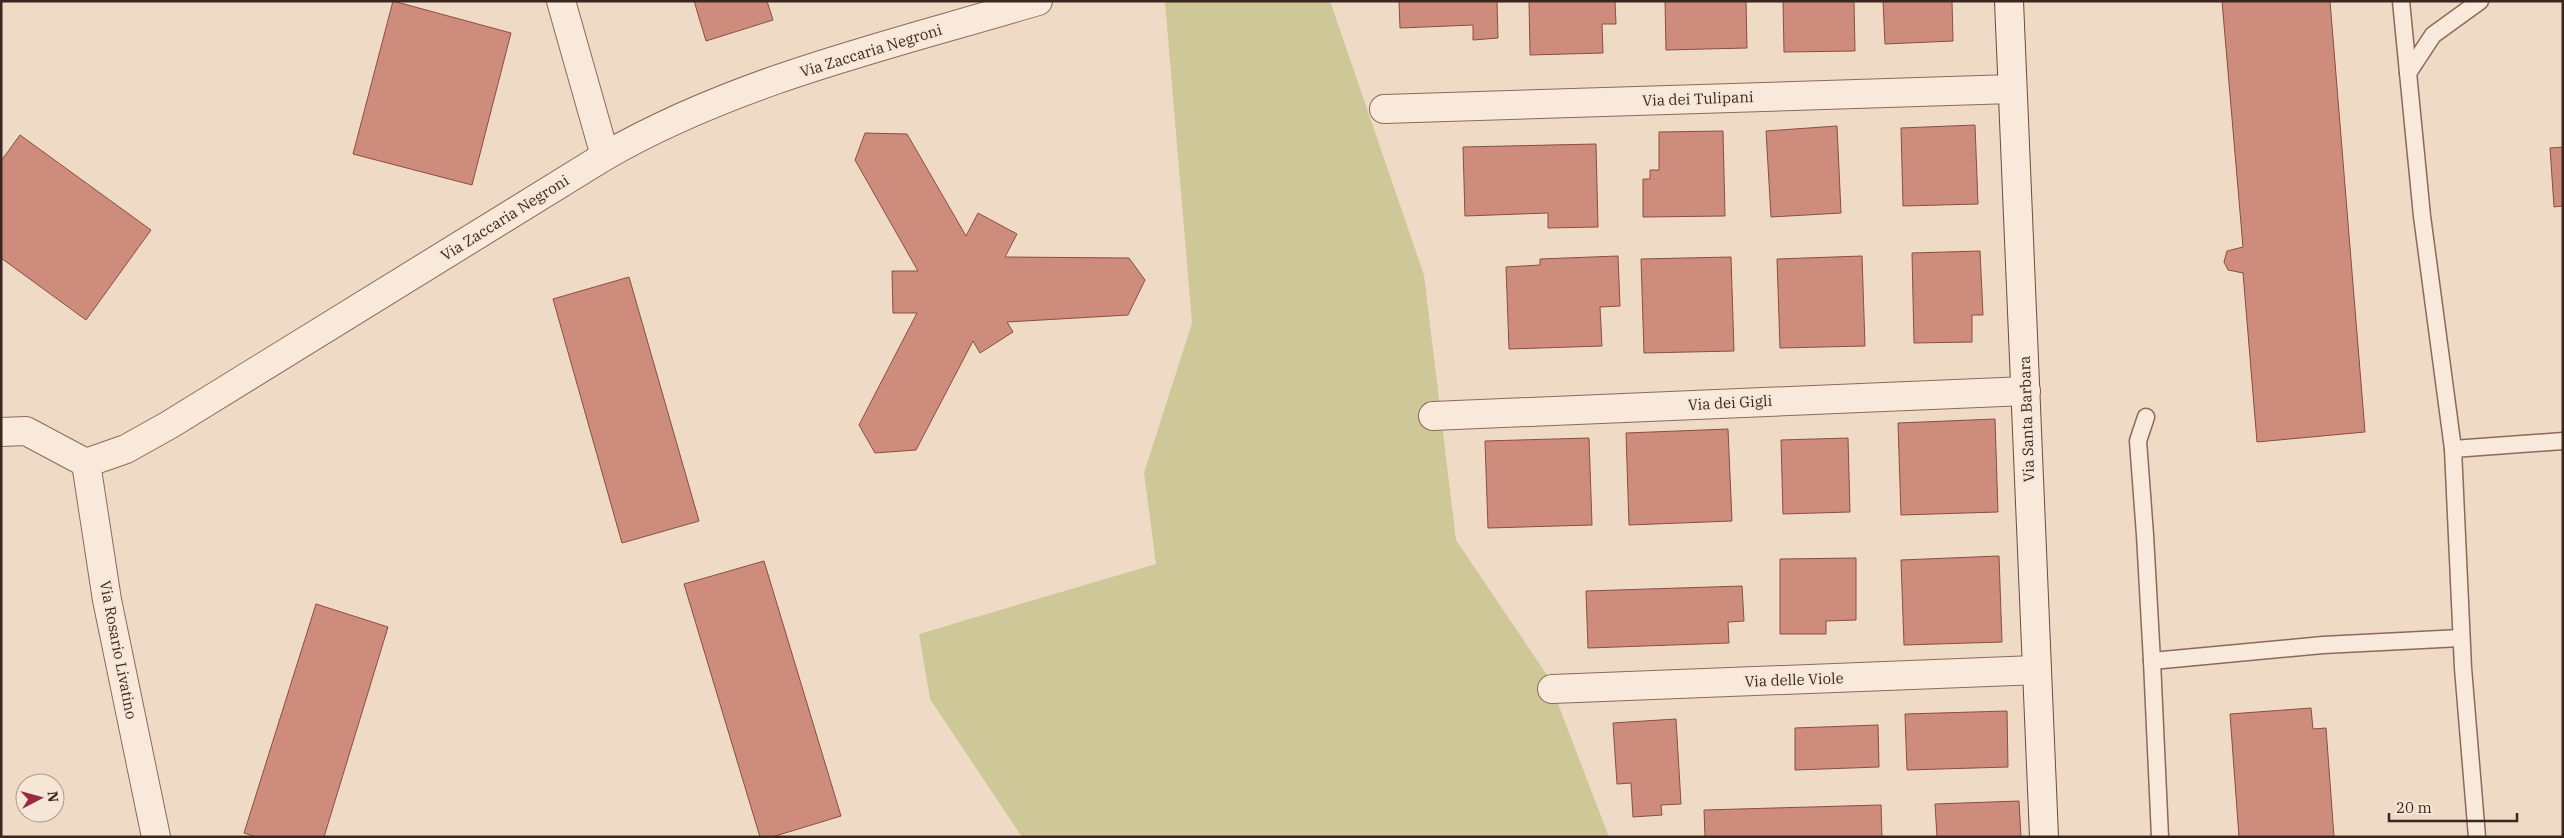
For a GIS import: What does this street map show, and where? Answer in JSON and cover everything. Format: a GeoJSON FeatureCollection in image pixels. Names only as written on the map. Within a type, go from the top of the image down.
{"type":"FeatureCollection","features":[{"type":"Feature","properties":{"kind":"street"},"geometry":{"type":"LineString","coordinates":[[561,1],[606,156]]}},
{"type":"Feature","properties":{"kind":"street","name":"Via Zaccaria Negroni"},"geometry":{"type":"LineString","coordinates":[[86,463],[126,449],[169,425],[606,156],[667,122],[770,81],[1038,1]]}},
{"type":"Feature","properties":{"kind":"street","name":"Via Santa Barbara"},"geometry":{"type":"LineString","coordinates":[[2009,1],[2044,837]]}},
{"type":"Feature","properties":{"kind":"street","name":"Via dei Tulipani"},"geometry":{"type":"LineString","coordinates":[[1384,109],[2012,89]]}},
{"type":"Feature","properties":{"kind":"street","name":"Via dei Gigli"},"geometry":{"type":"LineString","coordinates":[[1433,416],[2026,390]]}},
{"type":"Feature","properties":{"kind":"street"},"geometry":{"type":"LineString","coordinates":[[1,432],[26,431],[86,463]]}},
{"type":"Feature","properties":{"kind":"street","name":"Via Rosario Livatino"},"geometry":{"type":"LineString","coordinates":[[86,463],[107,600],[156,837]]}},
{"type":"Feature","properties":{"kind":"street","name":"Via delle Viole"},"geometry":{"type":"LineString","coordinates":[[1552,690],[2037,670]]}},
{"type":"Feature","properties":{"kind":"lane"},"geometry":{"type":"LineString","coordinates":[[2401,1],[2422,216],[2453,449],[2461,638],[2477,837]]}},
{"type":"Feature","properties":{"kind":"lane"},"geometry":{"type":"LineString","coordinates":[[2408,73],[2433,35],[2480,1]]}},
{"type":"Feature","properties":{"kind":"lane"},"geometry":{"type":"LineString","coordinates":[[2146,417],[2138,441],[2145,535],[2160,837]]}},
{"type":"Feature","properties":{"kind":"lane"},"geometry":{"type":"LineString","coordinates":[[2453,449],[2563,441]]}},
{"type":"Feature","properties":{"kind":"lane"},"geometry":{"type":"LineString","coordinates":[[2152,661],[2323,645],[2461,638]]}},
{"type":"Feature","properties":{"kind":"shaded area"},"geometry":{"type":"Polygon","coordinates":[[[1330,1],[1424,275],[1456,540],[1547,675],[1609,837],[1022,837],[930,699],[919,634],[1156,564],[1144,473],[1192,323],[1165,2],[1330,1]]]}},
{"type":"Feature","properties":{"kind":"building"},"geometry":{"type":"Polygon","coordinates":[[[393,1],[511,33],[472,185],[353,154],[393,1]]]}},
{"type":"Feature","properties":{"kind":"building"},"geometry":{"type":"Polygon","coordinates":[[[694,1],[767,1],[773,20],[706,41],[694,1]]]}},
{"type":"Feature","properties":{"kind":"building"},"geometry":{"type":"Polygon","coordinates":[[[1399,1],[1497,1],[1498,38],[1473,40],[1473,25],[1400,28],[1399,1]]]}},
{"type":"Feature","properties":{"kind":"building"},"geometry":{"type":"Polygon","coordinates":[[[1529,1],[1615,1],[1616,24],[1602,24],[1603,53],[1530,55],[1529,1]]]}},
{"type":"Feature","properties":{"kind":"building"},"geometry":{"type":"Polygon","coordinates":[[[1665,1],[1746,1],[1747,48],[1666,50],[1665,1]]]}},
{"type":"Feature","properties":{"kind":"building"},"geometry":{"type":"Polygon","coordinates":[[[1783,1],[1854,1],[1855,51],[1784,52],[1783,1]]]}},
{"type":"Feature","properties":{"kind":"building"},"geometry":{"type":"Polygon","coordinates":[[[1883,1],[1952,1],[1953,41],[1885,44],[1883,1]]]}},
{"type":"Feature","properties":{"kind":"building"},"geometry":{"type":"Polygon","coordinates":[[[2222,1],[2330,1],[2365,432],[2257,442],[2243,273],[2228,270],[2224,262],[2227,251],[2243,247],[2222,1]]]}},
{"type":"Feature","properties":{"kind":"building"},"geometry":{"type":"Polygon","coordinates":[[[1975,125],[1978,204],[1903,206],[1901,128],[1975,125]]]}},
{"type":"Feature","properties":{"kind":"building"},"geometry":{"type":"Polygon","coordinates":[[[1837,126],[1841,213],[1771,217],[1766,131],[1837,126]]]}},
{"type":"Feature","properties":{"kind":"building"},"geometry":{"type":"Polygon","coordinates":[[[1723,131],[1725,216],[1643,217],[1643,179],[1650,179],[1650,170],[1659,170],[1659,132],[1723,131]]]}},
{"type":"Feature","properties":{"kind":"building"},"geometry":{"type":"Polygon","coordinates":[[[865,133],[907,134],[966,236],[978,213],[1017,234],[1005,257],[1129,258],[1145,280],[1128,315],[1007,322],[1013,332],[980,353],[973,341],[916,450],[875,453],[859,425],[917,313],[893,313],[892,271],[918,271],[855,160],[865,133]]]}},
{"type":"Feature","properties":{"kind":"building"},"geometry":{"type":"Polygon","coordinates":[[[20,135],[151,230],[86,320],[1,258],[1,161],[20,135]]]}},
{"type":"Feature","properties":{"kind":"building"},"geometry":{"type":"Polygon","coordinates":[[[1596,144],[1598,227],[1548,228],[1548,213],[1465,216],[1463,147],[1596,144]]]}},
{"type":"Feature","properties":{"kind":"building"},"geometry":{"type":"Polygon","coordinates":[[[2563,147],[2563,206],[2554,207],[2550,148],[2563,147]]]}},
{"type":"Feature","properties":{"kind":"building"},"geometry":{"type":"Polygon","coordinates":[[[1980,251],[1983,315],[1972,315],[1972,342],[1914,343],[1912,253],[1980,251]]]}},
{"type":"Feature","properties":{"kind":"building"},"geometry":{"type":"Polygon","coordinates":[[[1618,256],[1620,306],[1600,307],[1602,346],[1509,349],[1506,267],[1540,265],[1540,259],[1618,256]]]}},
{"type":"Feature","properties":{"kind":"building"},"geometry":{"type":"Polygon","coordinates":[[[1862,256],[1865,346],[1780,348],[1777,259],[1862,256]]]}},
{"type":"Feature","properties":{"kind":"building"},"geometry":{"type":"Polygon","coordinates":[[[1731,257],[1734,351],[1644,353],[1641,259],[1731,257]]]}},
{"type":"Feature","properties":{"kind":"building"},"geometry":{"type":"Polygon","coordinates":[[[629,277],[699,521],[622,543],[553,299],[629,277]]]}},
{"type":"Feature","properties":{"kind":"building"},"geometry":{"type":"Polygon","coordinates":[[[1995,419],[1998,512],[1901,515],[1898,423],[1995,419]]]}},
{"type":"Feature","properties":{"kind":"building"},"geometry":{"type":"Polygon","coordinates":[[[1728,429],[1732,521],[1629,525],[1626,433],[1728,429]]]}},
{"type":"Feature","properties":{"kind":"building"},"geometry":{"type":"Polygon","coordinates":[[[1589,438],[1592,525],[1488,528],[1485,441],[1589,438]]]}},
{"type":"Feature","properties":{"kind":"building"},"geometry":{"type":"Polygon","coordinates":[[[1848,438],[1850,512],[1783,514],[1781,440],[1848,438]]]}},
{"type":"Feature","properties":{"kind":"building"},"geometry":{"type":"Polygon","coordinates":[[[1999,556],[2002,642],[1904,645],[1901,560],[1999,556]]]}},
{"type":"Feature","properties":{"kind":"building"},"geometry":{"type":"Polygon","coordinates":[[[1856,558],[1856,620],[1826,621],[1826,634],[1780,634],[1780,559],[1856,558]]]}},
{"type":"Feature","properties":{"kind":"building"},"geometry":{"type":"Polygon","coordinates":[[[764,561],[841,816],[772,837],[760,837],[684,584],[764,561]]]}},
{"type":"Feature","properties":{"kind":"building"},"geometry":{"type":"Polygon","coordinates":[[[1742,586],[1744,621],[1728,622],[1729,643],[1588,648],[1586,591],[1742,586]]]}},
{"type":"Feature","properties":{"kind":"building"},"geometry":{"type":"Polygon","coordinates":[[[316,604],[388,627],[324,837],[257,837],[244,833],[316,604]]]}},
{"type":"Feature","properties":{"kind":"building"},"geometry":{"type":"Polygon","coordinates":[[[2311,708],[2313,729],[2326,728],[2334,837],[2239,837],[2230,714],[2311,708]]]}},
{"type":"Feature","properties":{"kind":"building"},"geometry":{"type":"Polygon","coordinates":[[[2007,711],[2008,767],[1907,770],[1905,714],[2007,711]]]}},
{"type":"Feature","properties":{"kind":"building"},"geometry":{"type":"Polygon","coordinates":[[[1676,719],[1681,804],[1661,805],[1662,815],[1633,817],[1631,783],[1617,784],[1613,723],[1676,719]]]}},
{"type":"Feature","properties":{"kind":"building"},"geometry":{"type":"Polygon","coordinates":[[[1878,725],[1879,767],[1795,770],[1795,728],[1878,725]]]}},
{"type":"Feature","properties":{"kind":"building"},"geometry":{"type":"Polygon","coordinates":[[[2019,801],[2021,837],[1937,837],[1935,804],[2019,801]]]}},
{"type":"Feature","properties":{"kind":"building"},"geometry":{"type":"Polygon","coordinates":[[[1881,805],[1882,837],[1705,837],[1704,810],[1881,805]]]}}]}
